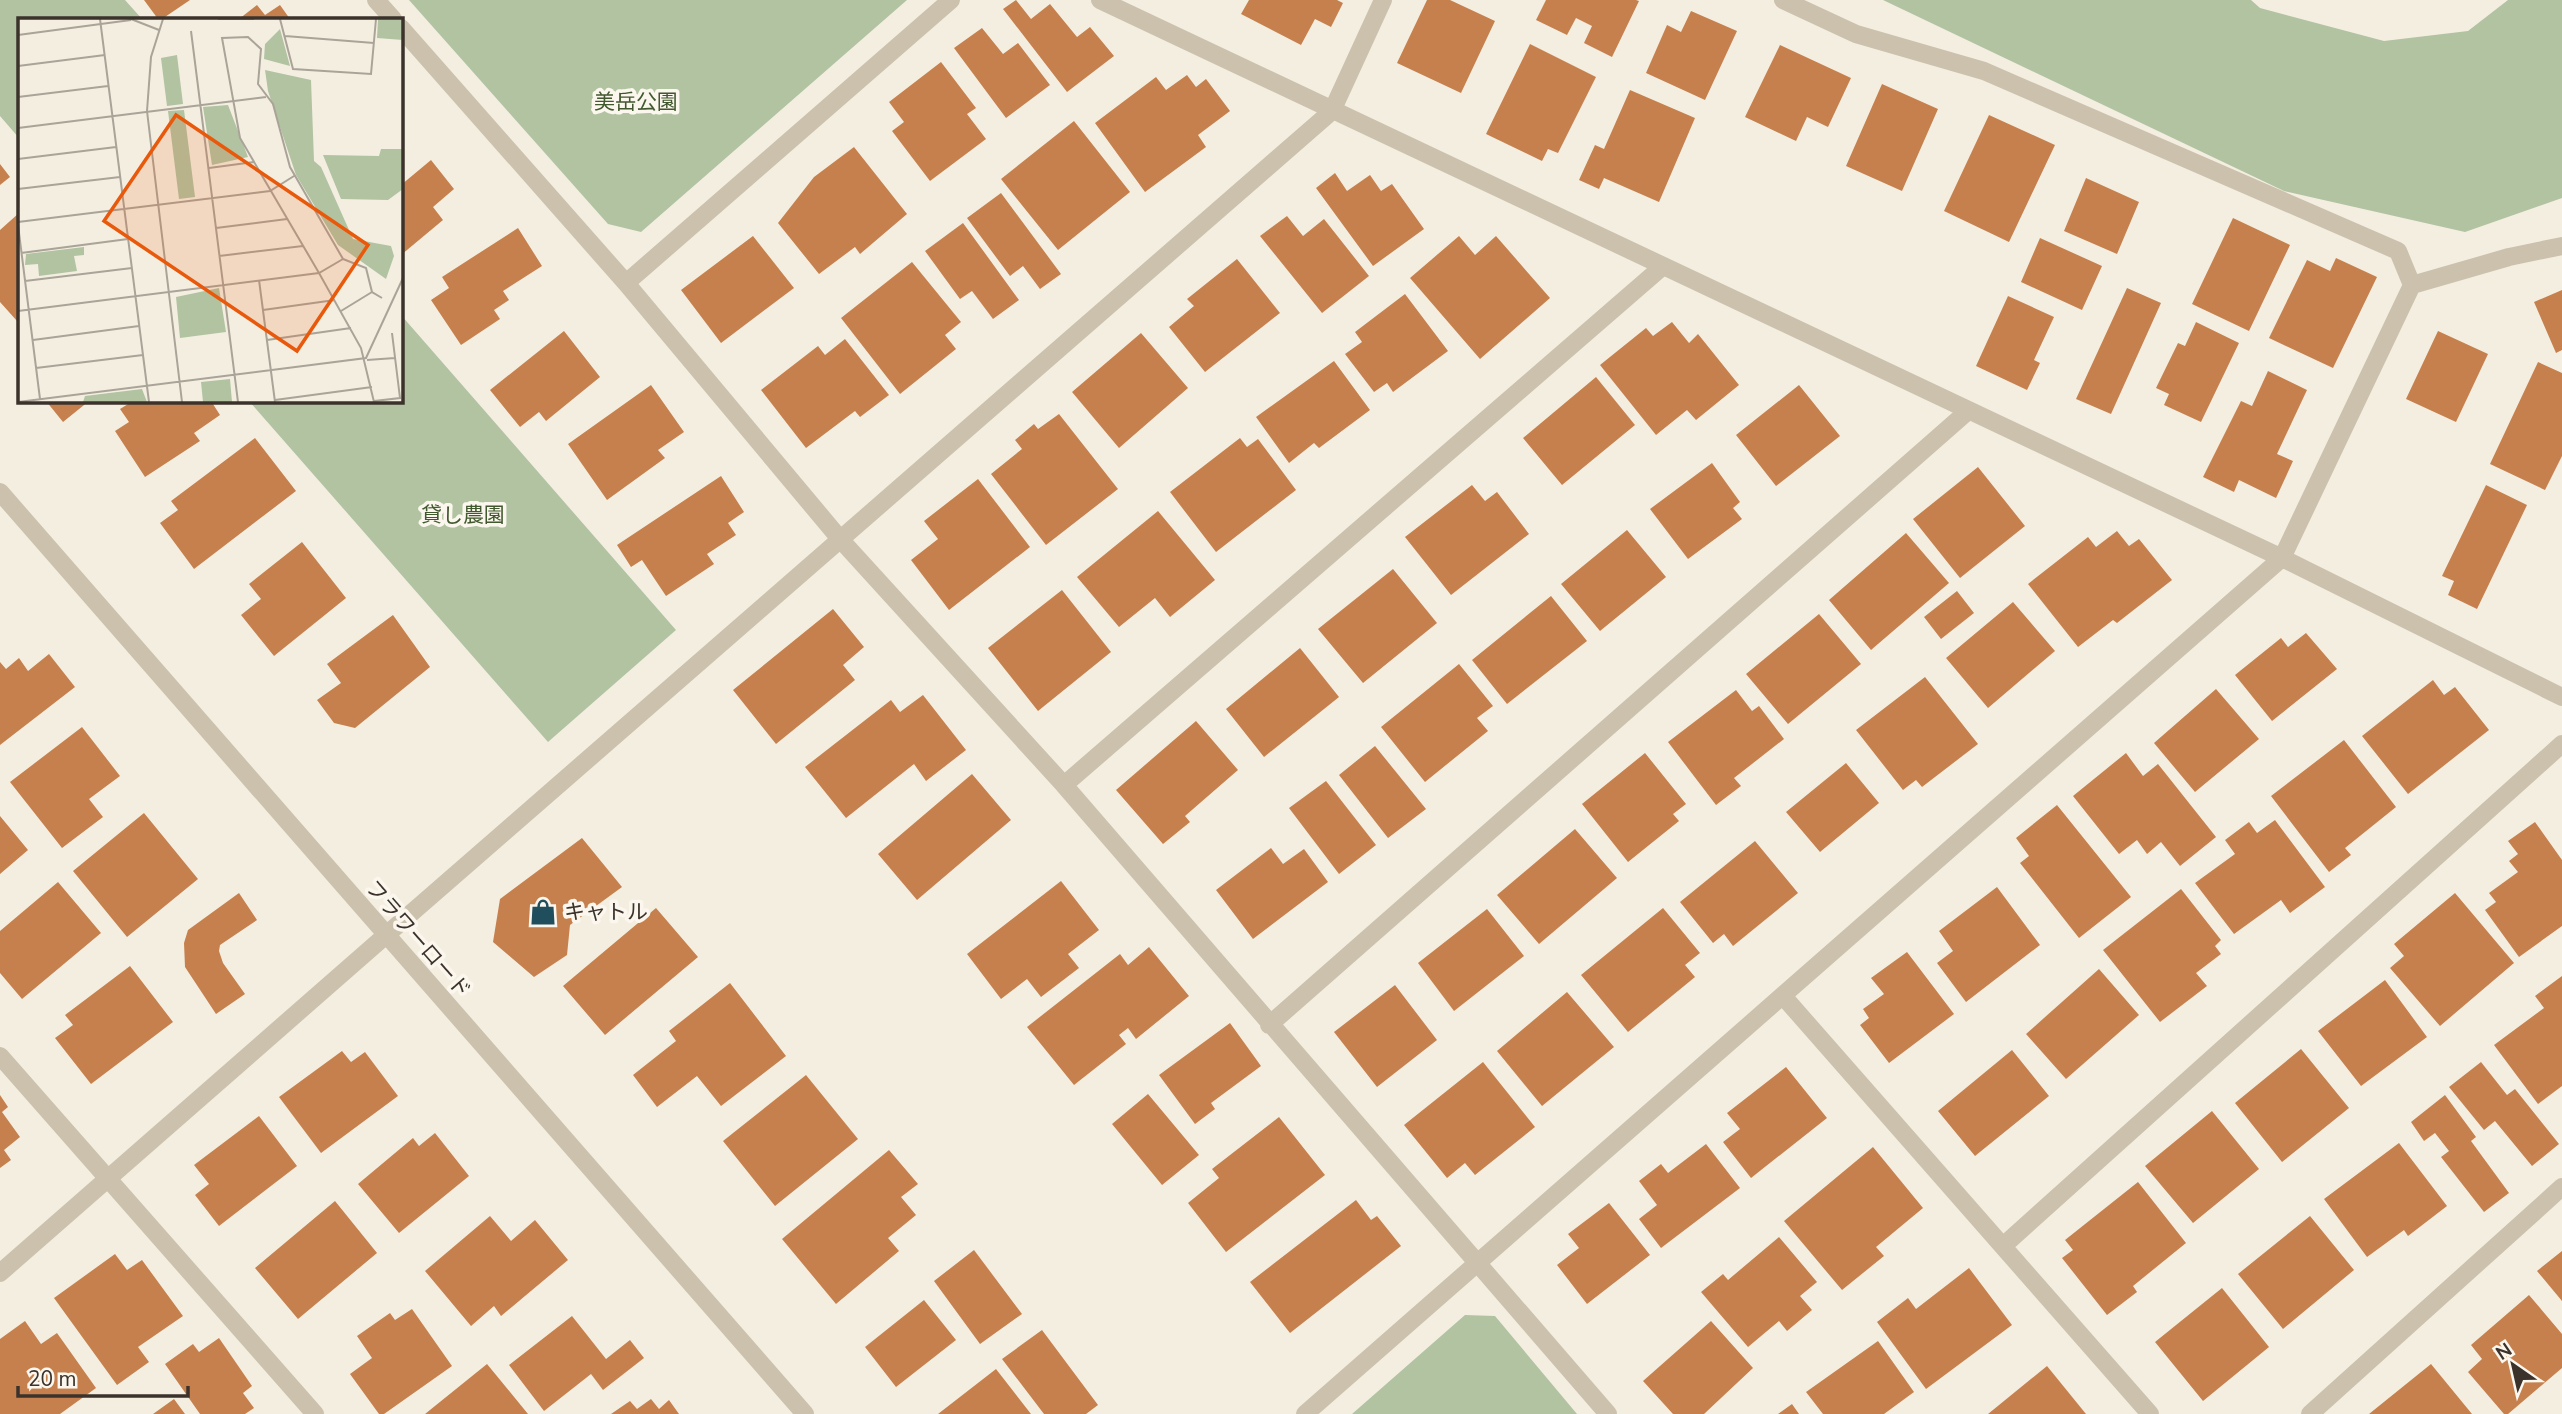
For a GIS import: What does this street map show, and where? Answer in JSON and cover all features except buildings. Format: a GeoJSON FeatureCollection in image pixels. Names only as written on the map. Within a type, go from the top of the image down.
{"type":"FeatureCollection","features":[{"type":"Feature","properties":{"kind":"street"},"geometry":{"type":"LineString","coordinates":[[376,0],[392,18]]}},
{"type":"Feature","properties":{"kind":"street"},"geometry":{"type":"LineString","coordinates":[[626,283],[951,0]]}},
{"type":"Feature","properties":{"kind":"street"},"geometry":{"type":"LineString","coordinates":[[1100,0],[2282,558],[2562,697]]}},
{"type":"Feature","properties":{"kind":"street"},"geometry":{"type":"LineString","coordinates":[[0,1273],[1332,111],[1383,0]]}},
{"type":"Feature","properties":{"kind":"street"},"geometry":{"type":"LineString","coordinates":[[1305,1414],[2282,558],[2412,285],[2398,251],[1984,71],[1856,34],[1783,0]]}},
{"type":"Feature","properties":{"kind":"street"},"geometry":{"type":"LineString","coordinates":[[402,29],[626,283],[840,539],[1064,785],[1608,1414]]}},
{"type":"Feature","properties":{"kind":"street"},"geometry":{"type":"LineString","coordinates":[[2412,285],[2509,257],[2562,246]]}},
{"type":"Feature","properties":{"kind":"street"},"geometry":{"type":"LineString","coordinates":[[1064,785],[1662,267]]}},
{"type":"Feature","properties":{"kind":"street"},"geometry":{"type":"LineString","coordinates":[[1269,1025],[1968,411]]}},
{"type":"Feature","properties":{"kind":"street","name":"フラワーロード"},"geometry":{"type":"LineString","coordinates":[[0,492],[805,1414]]}},
{"type":"Feature","properties":{"kind":"street"},"geometry":{"type":"LineString","coordinates":[[2003,1246],[2562,744]]}},
{"type":"Feature","properties":{"kind":"street"},"geometry":{"type":"LineString","coordinates":[[1783,996],[2150,1414]]}},
{"type":"Feature","properties":{"kind":"street"},"geometry":{"type":"LineString","coordinates":[[0,1056],[315,1414]]}},
{"type":"Feature","properties":{"kind":"street"},"geometry":{"type":"LineString","coordinates":[[2310,1414],[2562,1187]]}},
{"type":"Feature","properties":{"kind":"green space"},"geometry":{"type":"Polygon","coordinates":[[[0,0],[125,0],[141,18],[18,18],[18,137],[0,116],[0,0]]]}},
{"type":"Feature","properties":{"kind":"green space","name":"美岳公園"},"geometry":{"type":"Polygon","coordinates":[[[409,0],[907,0],[641,232],[608,224],[409,0]]]}},
{"type":"Feature","properties":{"kind":"green space"},"geometry":{"type":"Polygon","coordinates":[[[1883,0],[2251,0],[2260,8],[2384,41],[2468,31],[2508,0],[2562,0],[2562,198],[2465,232],[2284,191],[1883,0]]]}},
{"type":"Feature","properties":{"kind":"green space","name":"貸し農園"},"geometry":{"type":"Polygon","coordinates":[[[402,316],[676,630],[548,742],[250,402],[402,402],[402,316]]]}},
{"type":"Feature","properties":{"kind":"green space"},"geometry":{"type":"Polygon","coordinates":[[[1465,1315],[1495,1316],[1577,1414],[1352,1414],[1465,1315]]]}},
{"type":"Feature","properties":{"kind":"place","name":"キャトル"},"geometry":{"type":"Point","coordinates":[543,912]}}]}
